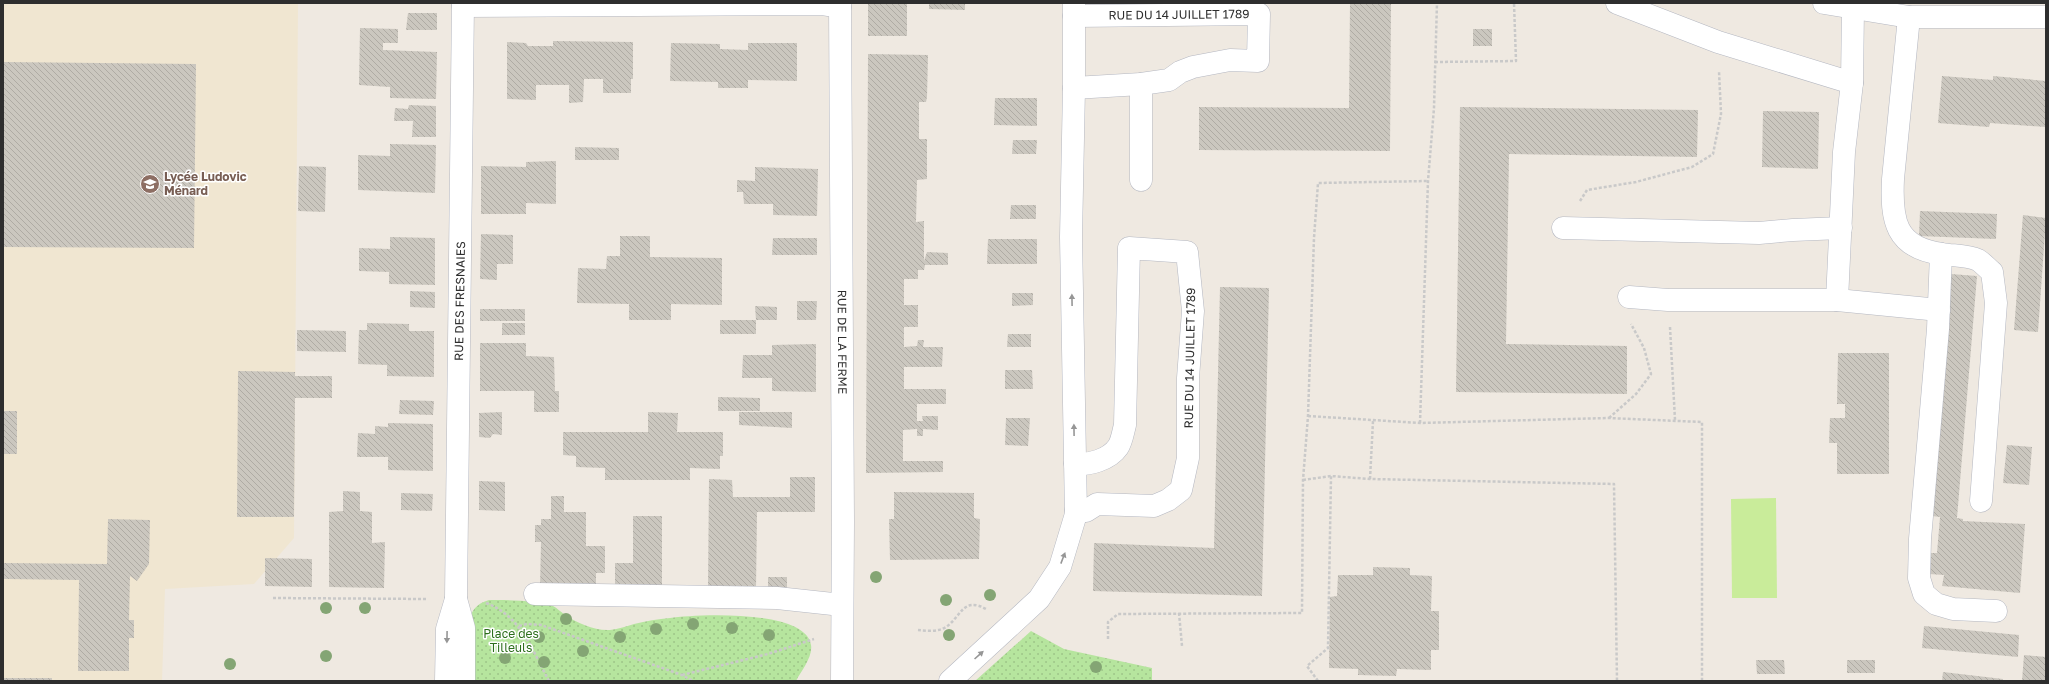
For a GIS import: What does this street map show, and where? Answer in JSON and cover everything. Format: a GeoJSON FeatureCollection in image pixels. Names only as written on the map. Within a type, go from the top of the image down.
{"type":"FeatureCollection","features":[{"type":"Feature","properties":{"kind":"street"},"geometry":{"type":"LineString","coordinates":[[1617,3],[1718,42],[1852,83]]}},
{"type":"Feature","properties":{"kind":"street"},"geometry":{"type":"LineString","coordinates":[[1824,3],[1909,17],[2046,17]]}},
{"type":"Feature","properties":{"kind":"street"},"geometry":{"type":"LineString","coordinates":[[463,5],[840,5]]}},
{"type":"Feature","properties":{"kind":"street","name":"RUE DES FRESNAIES"},"geometry":{"type":"LineString","coordinates":[[456,599],[463,5]]}},
{"type":"Feature","properties":{"kind":"street","name":"RUE DE LA FERME"},"geometry":{"type":"LineString","coordinates":[[840,5],[842,681]]}},
{"type":"Feature","properties":{"kind":"street"},"geometry":{"type":"LineString","coordinates":[[1837,300],[1844,152],[1852,83],[1853,8]]}},
{"type":"Feature","properties":{"kind":"street","name":"RUE DU 14 JUILLET 1789"},"geometry":{"type":"LineString","coordinates":[[950,681],[1039,599],[1060,567],[1072,531],[1076,510],[1071,237],[1074,10],[1259,14],[1258,61],[1230,60],[1193,67],[1180,72],[1170,80],[1141,84],[1074,88]]}},
{"type":"Feature","properties":{"kind":"street"},"geometry":{"type":"LineString","coordinates":[[1909,17],[1893,179],[1892,200],[1894,218],[1901,233],[1911,245],[1924,251],[1963,256],[1979,260],[1992,272],[1996,303],[1981,501]]}},
{"type":"Feature","properties":{"kind":"street"},"geometry":{"type":"LineString","coordinates":[[1141,84],[1141,180]]}},
{"type":"Feature","properties":{"kind":"street"},"geometry":{"type":"LineString","coordinates":[[1563,228],[1759,233],[1841,228]]}},
{"type":"Feature","properties":{"kind":"street","name":"RUE DU 14 JUILLET 1789"},"geometry":{"type":"LineString","coordinates":[[1075,464],[1086,464],[1104,458],[1118,447],[1125,425],[1129,248],[1187,252],[1193,311],[1188,378],[1188,458],[1181,490],[1168,500],[1154,506],[1097,504],[1086,511],[1076,510]]}},
{"type":"Feature","properties":{"kind":"street"},"geometry":{"type":"LineString","coordinates":[[1941,254],[1939,310],[1920,539],[1919,578],[1924,594],[1936,604],[1953,609],[1996,611]]}},
{"type":"Feature","properties":{"kind":"street"},"geometry":{"type":"LineString","coordinates":[[1629,297],[1668,300],[1837,300],[1939,310]]}},
{"type":"Feature","properties":{"kind":"street"},"geometry":{"type":"LineString","coordinates":[[535,594],[777,598],[842,605]]}},
{"type":"Feature","properties":{"kind":"street"},"geometry":{"type":"LineString","coordinates":[[446,681],[447,629],[456,599]]}},
{"type":"Feature","properties":{"kind":"street"},"geometry":{"type":"LineString","coordinates":[[456,599],[464,628],[464,681]]}},
{"type":"Feature","properties":{"kind":"path"},"geometry":{"type":"LineString","coordinates":[[1420,423],[1428,181],[1437,3]]}},
{"type":"Feature","properties":{"kind":"path"},"geometry":{"type":"LineString","coordinates":[[1435,62],[1516,61],[1514,3]]}},
{"type":"Feature","properties":{"kind":"path"},"geometry":{"type":"LineString","coordinates":[[1563,228],[1587,190],[1636,182],[1692,167],[1714,154],[1721,114],[1718,42]]}},
{"type":"Feature","properties":{"kind":"path"},"geometry":{"type":"LineString","coordinates":[[1108,639],[1108,622],[1118,614],[1302,612],[1304,480],[1308,416],[1314,238],[1318,184],[1428,181]]}},
{"type":"Feature","properties":{"kind":"path"},"geometry":{"type":"LineString","coordinates":[[1608,418],[1636,394],[1651,374],[1644,348],[1629,321],[1629,297]]}},
{"type":"Feature","properties":{"kind":"path"},"geometry":{"type":"LineString","coordinates":[[1668,300],[1675,420]]}},
{"type":"Feature","properties":{"kind":"path"},"geometry":{"type":"LineString","coordinates":[[1308,416],[1420,423],[1608,418],[1702,422],[1702,681]]}},
{"type":"Feature","properties":{"kind":"path"},"geometry":{"type":"LineString","coordinates":[[1370,479],[1374,421]]}},
{"type":"Feature","properties":{"kind":"path"},"geometry":{"type":"LineString","coordinates":[[1304,480],[1331,476],[1370,479],[1614,484],[1617,681]]}},
{"type":"Feature","properties":{"kind":"path"},"geometry":{"type":"LineString","coordinates":[[1318,681],[1307,666],[1328,648],[1331,476]]}},
{"type":"Feature","properties":{"kind":"path"},"geometry":{"type":"LineString","coordinates":[[273,598],[433,599]]}},
{"type":"Feature","properties":{"kind":"path"},"geometry":{"type":"LineString","coordinates":[[483,602],[506,613],[519,626],[549,681]]}},
{"type":"Feature","properties":{"kind":"path"},"geometry":{"type":"LineString","coordinates":[[918,630],[934,631],[946,627],[963,609],[972,605],[980,606],[992,612]]}},
{"type":"Feature","properties":{"kind":"path"},"geometry":{"type":"LineString","coordinates":[[1179,613],[1182,646]]}},
{"type":"Feature","properties":{"kind":"path"},"geometry":{"type":"LineString","coordinates":[[519,626],[535,624],[541,625],[682,675],[693,681]]}},
{"type":"Feature","properties":{"kind":"path"},"geometry":{"type":"LineString","coordinates":[[682,675],[768,654],[815,638]]}},
{"type":"Feature","properties":{"kind":"shaded area","name":"Lycée Ludovic Ménard"},"geometry":{"type":"Polygon","coordinates":[[[3,3],[298,3],[294,538],[254,584],[165,589],[162,681],[3,681],[3,3]]]}},
{"type":"Feature","properties":{"kind":"green space"},"geometry":{"type":"Polygon","coordinates":[[[1776,498],[1777,598],[1732,598],[1731,499],[1776,498]]]}},
{"type":"Feature","properties":{"kind":"green space","name":"Place des Tilleuls"},"geometry":{"type":"Polygon","coordinates":[[[489,600],[522,601],[547,604],[581,624],[604,630],[616,629],[652,620],[702,615],[748,616],[791,625],[805,633],[811,645],[811,650],[806,664],[796,681],[472,681],[470,617],[477,606],[489,600]]]}},
{"type":"Feature","properties":{"kind":"green space"},"geometry":{"type":"Polygon","coordinates":[[[1031,631],[1064,649],[1152,668],[1152,681],[975,681],[1031,631]]]}},
{"type":"Feature","properties":{"kind":"building"},"geometry":{"type":"Polygon","coordinates":[[[868,3],[907,3],[907,36],[868,36],[868,3]]]}},
{"type":"Feature","properties":{"kind":"building"},"geometry":{"type":"Polygon","coordinates":[[[929,3],[965,3],[965,10],[929,9],[929,3]]]}},
{"type":"Feature","properties":{"kind":"building"},"geometry":{"type":"Polygon","coordinates":[[[1350,3],[1391,3],[1390,151],[1199,150],[1199,107],[1349,108],[1350,3]]]}},
{"type":"Feature","properties":{"kind":"building"},"geometry":{"type":"Polygon","coordinates":[[[408,13],[437,13],[437,30],[406,30],[408,13]]]}},
{"type":"Feature","properties":{"kind":"building"},"geometry":{"type":"Polygon","coordinates":[[[360,28],[398,29],[398,43],[383,43],[383,50],[437,52],[436,99],[390,98],[390,87],[359,85],[360,28]]]}},
{"type":"Feature","properties":{"kind":"building"},"geometry":{"type":"Polygon","coordinates":[[[1473,29],[1492,29],[1492,46],[1473,46],[1473,29]]]}},
{"type":"Feature","properties":{"kind":"building"},"geometry":{"type":"Polygon","coordinates":[[[553,41],[633,42],[633,79],[631,79],[631,93],[603,93],[603,79],[584,79],[583,102],[569,103],[569,85],[536,85],[536,100],[507,99],[507,42],[526,43],[528,46],[553,46],[553,41]]]}},
{"type":"Feature","properties":{"kind":"building"},"geometry":{"type":"Polygon","coordinates":[[[671,43],[720,44],[720,49],[748,50],[748,43],[797,43],[797,81],[748,80],[748,88],[718,88],[718,82],[670,81],[671,43]]]}},
{"type":"Feature","properties":{"kind":"building"},"geometry":{"type":"Polygon","coordinates":[[[868,54],[928,55],[927,97],[926,102],[919,102],[919,139],[927,139],[927,179],[917,180],[916,222],[924,221],[924,261],[927,252],[948,253],[948,265],[925,265],[924,270],[918,270],[918,279],[904,279],[904,305],[918,305],[918,327],[904,327],[904,347],[917,346],[918,340],[924,340],[923,347],[943,347],[942,367],[904,367],[904,389],[946,389],[946,404],[917,404],[917,421],[923,421],[922,416],[938,416],[938,430],[923,429],[923,436],[917,436],[917,429],[903,430],[903,461],[943,461],[943,472],[866,473],[868,54]]]}},
{"type":"Feature","properties":{"kind":"building"},"geometry":{"type":"Polygon","coordinates":[[[3,62],[196,64],[194,248],[3,247],[3,62]]]}},
{"type":"Feature","properties":{"kind":"building"},"geometry":{"type":"Polygon","coordinates":[[[1942,76],[1993,80],[1993,76],[2046,81],[2046,127],[1990,123],[1989,127],[1938,123],[1942,76]]]}},
{"type":"Feature","properties":{"kind":"building"},"geometry":{"type":"Polygon","coordinates":[[[995,98],[1037,98],[1037,126],[994,125],[995,98]]]}},
{"type":"Feature","properties":{"kind":"building"},"geometry":{"type":"Polygon","coordinates":[[[409,105],[436,106],[436,137],[412,137],[413,121],[394,121],[395,108],[408,109],[409,105]]]}},
{"type":"Feature","properties":{"kind":"building"},"geometry":{"type":"Polygon","coordinates":[[[1460,107],[1698,110],[1697,157],[1509,154],[1506,344],[1627,346],[1627,394],[1456,392],[1460,107]]]}},
{"type":"Feature","properties":{"kind":"building"},"geometry":{"type":"Polygon","coordinates":[[[1763,111],[1819,112],[1818,169],[1762,167],[1763,111]]]}},
{"type":"Feature","properties":{"kind":"building"},"geometry":{"type":"Polygon","coordinates":[[[1013,140],[1037,140],[1036,154],[1012,154],[1013,140]]]}},
{"type":"Feature","properties":{"kind":"building"},"geometry":{"type":"Polygon","coordinates":[[[390,144],[436,145],[435,193],[358,190],[358,155],[390,156],[390,144]]]}},
{"type":"Feature","properties":{"kind":"building"},"geometry":{"type":"Polygon","coordinates":[[[575,147],[619,148],[619,160],[575,160],[575,147]]]}},
{"type":"Feature","properties":{"kind":"building"},"geometry":{"type":"Polygon","coordinates":[[[556,161],[556,204],[526,203],[526,214],[481,214],[481,166],[526,167],[526,162],[556,161]]]}},
{"type":"Feature","properties":{"kind":"building"},"geometry":{"type":"Polygon","coordinates":[[[299,166],[326,167],[325,212],[298,211],[299,166]]]}},
{"type":"Feature","properties":{"kind":"building"},"geometry":{"type":"Polygon","coordinates":[[[755,167],[818,169],[817,216],[773,215],[773,204],[744,204],[743,192],[737,192],[737,180],[755,181],[755,167]]]}},
{"type":"Feature","properties":{"kind":"building"},"geometry":{"type":"Polygon","coordinates":[[[1011,205],[1036,205],[1036,219],[1010,219],[1011,205]]]}},
{"type":"Feature","properties":{"kind":"building"},"geometry":{"type":"Polygon","coordinates":[[[1920,211],[1997,214],[1996,239],[1919,236],[1920,211]]]}},
{"type":"Feature","properties":{"kind":"building"},"geometry":{"type":"Polygon","coordinates":[[[2023,215],[2046,218],[2038,332],[2014,330],[2023,215]]]}},
{"type":"Feature","properties":{"kind":"building"},"geometry":{"type":"Polygon","coordinates":[[[481,234],[513,235],[513,264],[497,264],[497,280],[480,279],[481,234]]]}},
{"type":"Feature","properties":{"kind":"building"},"geometry":{"type":"Polygon","coordinates":[[[620,236],[650,236],[650,257],[722,258],[722,305],[671,304],[671,320],[629,320],[629,304],[577,303],[578,268],[606,269],[607,256],[620,256],[620,236]]]}},
{"type":"Feature","properties":{"kind":"building"},"geometry":{"type":"Polygon","coordinates":[[[390,237],[435,238],[435,285],[389,284],[389,272],[359,271],[359,248],[390,249],[390,237]]]}},
{"type":"Feature","properties":{"kind":"building"},"geometry":{"type":"Polygon","coordinates":[[[773,238],[817,238],[817,255],[772,255],[773,238]]]}},
{"type":"Feature","properties":{"kind":"building"},"geometry":{"type":"Polygon","coordinates":[[[988,239],[1037,239],[1037,264],[987,264],[988,239]]]}},
{"type":"Feature","properties":{"kind":"building"},"geometry":{"type":"Polygon","coordinates":[[[1951,274],[1977,276],[1957,518],[1963,519],[1963,521],[2025,524],[2020,593],[1942,586],[1944,575],[1929,574],[1931,553],[1937,553],[1940,517],[1932,516],[1951,274]]]}},
{"type":"Feature","properties":{"kind":"building"},"geometry":{"type":"Polygon","coordinates":[[[1220,287],[1269,288],[1262,596],[1093,591],[1094,543],[1214,548],[1220,287]]]}},
{"type":"Feature","properties":{"kind":"building"},"geometry":{"type":"Polygon","coordinates":[[[410,291],[435,292],[435,308],[410,307],[410,291]]]}},
{"type":"Feature","properties":{"kind":"building"},"geometry":{"type":"Polygon","coordinates":[[[1012,293],[1033,293],[1033,305],[1012,306],[1012,293]]]}},
{"type":"Feature","properties":{"kind":"building"},"geometry":{"type":"Polygon","coordinates":[[[797,301],[817,301],[816,320],[797,320],[797,301]]]}},
{"type":"Feature","properties":{"kind":"building"},"geometry":{"type":"Polygon","coordinates":[[[755,306],[777,307],[777,320],[756,320],[755,306]]]}},
{"type":"Feature","properties":{"kind":"building"},"geometry":{"type":"Polygon","coordinates":[[[480,309],[525,309],[525,321],[480,321],[480,309]]]}},
{"type":"Feature","properties":{"kind":"building"},"geometry":{"type":"Polygon","coordinates":[[[720,320],[756,320],[756,334],[720,334],[720,320]]]}},
{"type":"Feature","properties":{"kind":"building"},"geometry":{"type":"Polygon","coordinates":[[[367,323],[409,324],[409,331],[434,331],[434,377],[387,376],[387,365],[358,364],[359,330],[367,330],[367,323]]]}},
{"type":"Feature","properties":{"kind":"building"},"geometry":{"type":"Polygon","coordinates":[[[502,323],[525,323],[525,335],[502,335],[502,323]]]}},
{"type":"Feature","properties":{"kind":"building"},"geometry":{"type":"Polygon","coordinates":[[[297,330],[346,331],[346,352],[297,351],[297,330]]]}},
{"type":"Feature","properties":{"kind":"building"},"geometry":{"type":"Polygon","coordinates":[[[1008,334],[1031,334],[1031,347],[1007,347],[1008,334]]]}},
{"type":"Feature","properties":{"kind":"building"},"geometry":{"type":"Polygon","coordinates":[[[480,343],[526,343],[526,356],[554,357],[555,391],[559,391],[559,412],[534,412],[534,391],[480,391],[480,343]]]}},
{"type":"Feature","properties":{"kind":"building"},"geometry":{"type":"Polygon","coordinates":[[[816,344],[816,392],[772,391],[772,378],[742,378],[743,355],[772,355],[772,345],[816,344]]]}},
{"type":"Feature","properties":{"kind":"building"},"geometry":{"type":"Polygon","coordinates":[[[1838,353],[1889,353],[1889,474],[1837,474],[1837,443],[1829,443],[1830,418],[1845,418],[1845,404],[1837,404],[1838,353]]]}},
{"type":"Feature","properties":{"kind":"building"},"geometry":{"type":"Polygon","coordinates":[[[1005,370],[1032,370],[1033,389],[1005,389],[1005,370]]]}},
{"type":"Feature","properties":{"kind":"building"},"geometry":{"type":"Polygon","coordinates":[[[238,371],[295,372],[295,376],[332,376],[332,398],[295,398],[294,517],[237,517],[238,371]]]}},
{"type":"Feature","properties":{"kind":"building"},"geometry":{"type":"Polygon","coordinates":[[[718,397],[760,398],[760,411],[718,411],[718,397]]]}},
{"type":"Feature","properties":{"kind":"building"},"geometry":{"type":"Polygon","coordinates":[[[400,400],[434,401],[433,415],[399,414],[400,400]]]}},
{"type":"Feature","properties":{"kind":"building"},"geometry":{"type":"Polygon","coordinates":[[[3,411],[17,411],[17,454],[3,454],[3,411]]]}},
{"type":"Feature","properties":{"kind":"building"},"geometry":{"type":"Polygon","coordinates":[[[502,412],[502,435],[493,434],[490,438],[479,437],[479,413],[502,412]]]}},
{"type":"Feature","properties":{"kind":"building"},"geometry":{"type":"Polygon","coordinates":[[[648,412],[678,413],[677,432],[723,432],[723,456],[720,456],[720,469],[690,468],[690,480],[605,480],[605,468],[576,467],[576,456],[563,455],[563,432],[648,432],[648,412]]]}},
{"type":"Feature","properties":{"kind":"building"},"geometry":{"type":"Polygon","coordinates":[[[739,412],[792,412],[792,428],[739,425],[739,412]]]}},
{"type":"Feature","properties":{"kind":"building"},"geometry":{"type":"Polygon","coordinates":[[[1006,418],[1030,418],[1028,446],[1005,445],[1006,418]]]}},
{"type":"Feature","properties":{"kind":"building"},"geometry":{"type":"Polygon","coordinates":[[[388,423],[433,424],[433,471],[388,470],[388,457],[357,457],[358,433],[375,434],[375,426],[388,427],[388,423]]]}},
{"type":"Feature","properties":{"kind":"building"},"geometry":{"type":"Polygon","coordinates":[[[2007,445],[2032,447],[2029,485],[2003,483],[2007,445]]]}},
{"type":"Feature","properties":{"kind":"building"},"geometry":{"type":"Polygon","coordinates":[[[790,477],[815,477],[815,512],[757,512],[756,589],[708,589],[709,479],[732,480],[733,497],[790,497],[790,477]]]}},
{"type":"Feature","properties":{"kind":"building"},"geometry":{"type":"Polygon","coordinates":[[[479,481],[505,482],[505,511],[479,510],[479,481]]]}},
{"type":"Feature","properties":{"kind":"building"},"geometry":{"type":"Polygon","coordinates":[[[343,491],[360,492],[360,511],[372,512],[372,543],[385,542],[384,588],[329,587],[329,512],[343,511],[343,491]]]}},
{"type":"Feature","properties":{"kind":"building"},"geometry":{"type":"Polygon","coordinates":[[[894,492],[974,493],[974,518],[980,519],[979,559],[890,560],[889,519],[894,519],[894,492]]]}},
{"type":"Feature","properties":{"kind":"building"},"geometry":{"type":"Polygon","coordinates":[[[401,493],[433,494],[432,511],[401,510],[401,493]]]}},
{"type":"Feature","properties":{"kind":"building"},"geometry":{"type":"Polygon","coordinates":[[[551,496],[564,496],[564,512],[586,512],[586,546],[605,546],[605,573],[596,573],[596,588],[540,587],[541,542],[535,542],[535,525],[541,525],[541,519],[551,519],[551,496]]]}},
{"type":"Feature","properties":{"kind":"building"},"geometry":{"type":"Polygon","coordinates":[[[633,516],[662,516],[662,588],[615,588],[615,563],[633,563],[633,516]]]}},
{"type":"Feature","properties":{"kind":"building"},"geometry":{"type":"Polygon","coordinates":[[[108,519],[150,520],[149,564],[137,581],[130,576],[129,620],[134,620],[134,638],[129,638],[129,671],[78,671],[79,580],[3,579],[3,563],[107,564],[108,519]]]}},
{"type":"Feature","properties":{"kind":"building"},"geometry":{"type":"Polygon","coordinates":[[[265,558],[312,559],[312,587],[265,586],[265,558]]]}},
{"type":"Feature","properties":{"kind":"building"},"geometry":{"type":"Polygon","coordinates":[[[1373,567],[1410,568],[1410,575],[1432,576],[1431,611],[1439,611],[1439,650],[1431,650],[1431,670],[1397,669],[1396,676],[1358,675],[1358,669],[1329,668],[1330,597],[1337,596],[1338,575],[1373,575],[1373,567]]]}},
{"type":"Feature","properties":{"kind":"building"},"geometry":{"type":"Polygon","coordinates":[[[768,577],[787,577],[787,589],[768,589],[768,577]]]}},
{"type":"Feature","properties":{"kind":"building"},"geometry":{"type":"Polygon","coordinates":[[[1924,626],[2019,635],[2018,657],[1922,648],[1924,626]]]}},
{"type":"Feature","properties":{"kind":"building"},"geometry":{"type":"Polygon","coordinates":[[[2024,655],[2046,657],[2046,681],[2022,681],[2024,655]]]}},
{"type":"Feature","properties":{"kind":"building"},"geometry":{"type":"Polygon","coordinates":[[[1756,660],[1784,660],[1785,674],[1757,674],[1756,660]]]}},
{"type":"Feature","properties":{"kind":"building"},"geometry":{"type":"Polygon","coordinates":[[[1847,660],[1875,660],[1875,673],[1847,673],[1847,660]]]}},
{"type":"Feature","properties":{"kind":"building"},"geometry":{"type":"Polygon","coordinates":[[[1943,672],[2003,679],[2003,681],[1942,681],[1943,672]]]}},
{"type":"Feature","properties":{"kind":"building"},"geometry":{"type":"Polygon","coordinates":[[[3,678],[52,678],[52,681],[3,681],[3,678]]]}},
{"type":"Feature","properties":{"kind":"place","name":"Lycée Ludovic Ménard"},"geometry":{"type":"Point","coordinates":[150,184]}}]}
